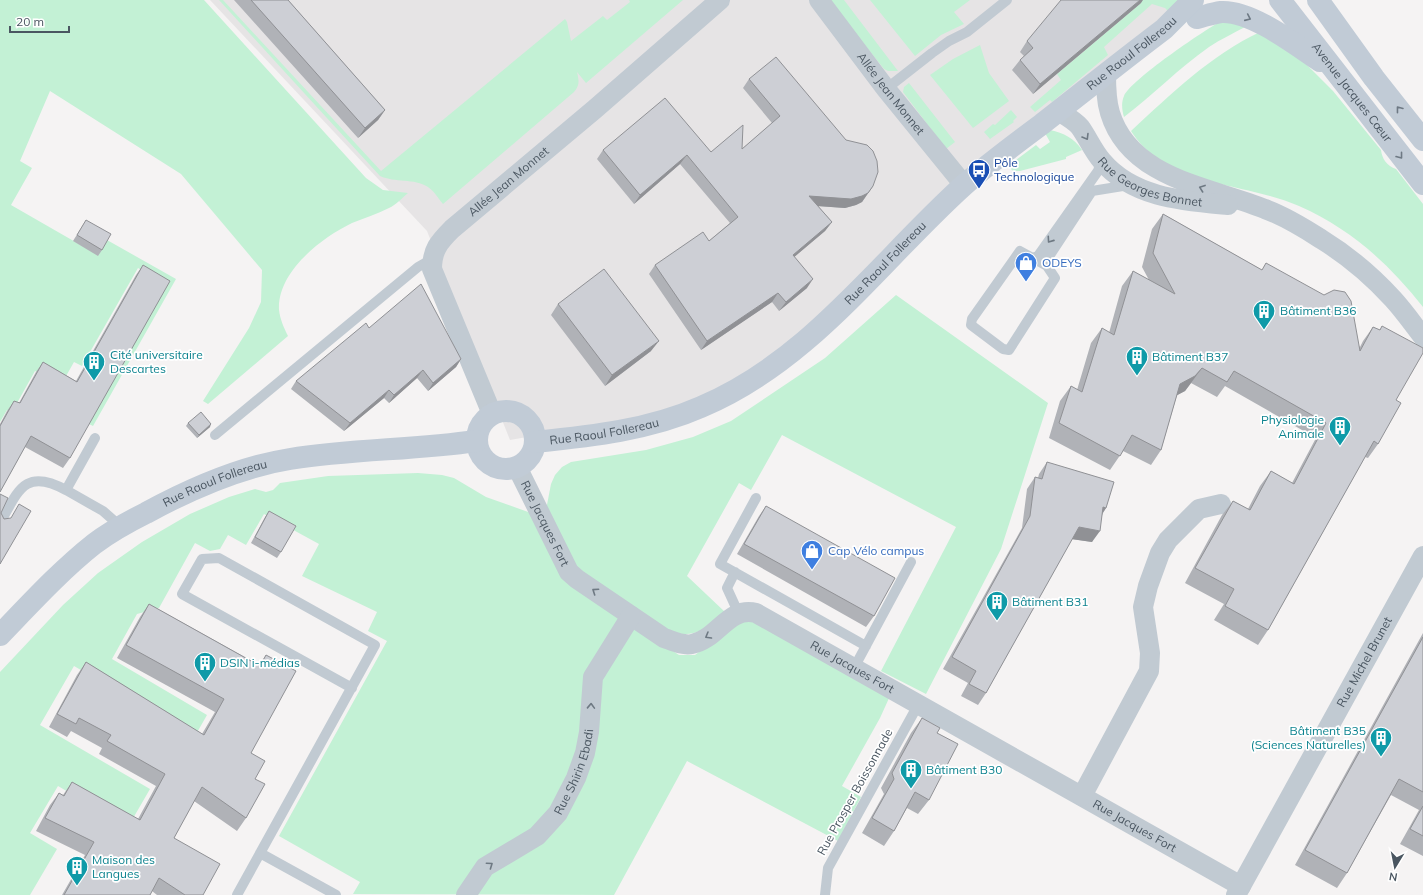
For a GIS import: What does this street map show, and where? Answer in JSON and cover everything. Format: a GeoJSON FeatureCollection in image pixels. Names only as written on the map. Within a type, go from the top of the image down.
{"type":"FeatureCollection","features":[{"type":"Feature","properties":{"kind":"street","name":"Allée Jean Monnet"},"geometry":{"type":"LineString","coordinates":[[432,259],[439,242],[452,229],[595,109],[720,0]]}},
{"type":"Feature","properties":{"kind":"street","name":"Allée Jean Monnet"},"geometry":{"type":"LineString","coordinates":[[819,0],[886,89],[964,186]]}},
{"type":"Feature","properties":{"kind":"street"},"geometry":{"type":"LineString","coordinates":[[1195,9],[1225,0]]}},
{"type":"Feature","properties":{"kind":"street","name":"Avenue Jacques Cœur"},"geometry":{"type":"LineString","coordinates":[[1280,0],[1423,184]]}},
{"type":"Feature","properties":{"kind":"street"},"geometry":{"type":"LineString","coordinates":[[1318,0],[1374,78],[1423,140]]}},
{"type":"Feature","properties":{"kind":"street"},"geometry":{"type":"LineString","coordinates":[[1195,9],[1243,16],[1282,36],[1333,70]]}},
{"type":"Feature","properties":{"kind":"street","name":"Rue Raoul Follereau"},"geometry":{"type":"LineString","coordinates":[[535,442],[619,432],[663,421],[701,407],[731,392],[784,359],[841,309],[964,186],[1164,29],[1195,9]]}},
{"type":"Feature","properties":{"kind":"street","name":"Rue Georges Bonnet"},"geometry":{"type":"LineString","coordinates":[[1106,74],[1107,101],[1110,114],[1119,133],[1133,152],[1163,172],[1181,180],[1266,209],[1321,239],[1361,268],[1393,299],[1423,337]]}},
{"type":"Feature","properties":{"kind":"street","name":"Rue Georges Bonnet"},"geometry":{"type":"LineString","coordinates":[[1058,111],[1073,120],[1080,127],[1102,161],[1111,170],[1132,185],[1142,190],[1164,196],[1266,209]]}},
{"type":"Feature","properties":{"kind":"street"},"geometry":{"type":"LineString","coordinates":[[432,259],[432,269],[492,414],[480,425],[476,441],[481,456],[492,466],[502,469],[517,467]]}},
{"type":"Feature","properties":{"kind":"street","name":"Rue Raoul Follereau"},"geometry":{"type":"LineString","coordinates":[[492,414],[498,411],[512,411],[524,416],[532,427],[535,442],[529,458],[517,467]]}},
{"type":"Feature","properties":{"kind":"street","name":"Rue Raoul Follereau"},"geometry":{"type":"LineString","coordinates":[[0,635],[74,560],[95,543],[120,526],[164,503],[224,476],[257,466],[289,459],[435,447],[476,441]]}},
{"type":"Feature","properties":{"kind":"street","name":"Rue Jacques Fort"},"geometry":{"type":"LineString","coordinates":[[517,467],[569,572],[664,638],[681,644],[692,644],[709,636],[738,612],[747,611],[756,613],[1082,796],[1239,890]]}},
{"type":"Feature","properties":{"kind":"street"},"geometry":{"type":"LineString","coordinates":[[1082,796],[1149,671],[1150,654],[1144,607],[1148,586],[1160,553],[1168,540],[1199,509],[1221,504]]}},
{"type":"Feature","properties":{"kind":"street","name":"Rue Michel Brunet"},"geometry":{"type":"LineString","coordinates":[[1239,890],[1423,556]]}},
{"type":"Feature","properties":{"kind":"street","name":"Rue Shirin Ebadi"},"geometry":{"type":"LineString","coordinates":[[466,895],[485,867],[537,836],[558,813],[576,778],[585,753],[589,732],[593,678],[631,616]]}},
{"type":"Feature","properties":{"kind":"lane"},"geometry":{"type":"LineString","coordinates":[[886,89],[938,49],[967,32],[1007,0]]}},
{"type":"Feature","properties":{"kind":"lane"},"geometry":{"type":"LineString","coordinates":[[1033,258],[1038,256],[1098,172],[1102,161]]}},
{"type":"Feature","properties":{"kind":"lane"},"geometry":{"type":"LineString","coordinates":[[1046,266],[1048,258],[1092,191],[1132,185]]}},
{"type":"Feature","properties":{"kind":"lane"},"geometry":{"type":"LineString","coordinates":[[1020,251],[1024,252],[1033,258],[1046,266],[1054,275],[1054,282],[1009,350],[1003,349],[975,329],[971,325],[972,319],[1017,253],[1020,251]]}},
{"type":"Feature","properties":{"kind":"lane"},"geometry":{"type":"LineString","coordinates":[[215,435],[414,270],[432,259]]}},
{"type":"Feature","properties":{"kind":"lane"},"geometry":{"type":"LineString","coordinates":[[66,490],[95,438]]}},
{"type":"Feature","properties":{"kind":"lane"},"geometry":{"type":"LineString","coordinates":[[0,524],[20,488],[26,483],[35,481],[55,484],[102,512],[120,526]]}},
{"type":"Feature","properties":{"kind":"lane"},"geometry":{"type":"LineString","coordinates":[[756,498],[720,564],[866,646]]}},
{"type":"Feature","properties":{"kind":"lane"},"geometry":{"type":"LineString","coordinates":[[237,895],[352,688],[375,645],[219,558],[202,559],[182,594],[352,688]]}},
{"type":"Feature","properties":{"kind":"lane"},"geometry":{"type":"LineString","coordinates":[[854,668],[911,562]]}},
{"type":"Feature","properties":{"kind":"lane"},"geometry":{"type":"LineString","coordinates":[[735,572],[727,588],[738,612]]}},
{"type":"Feature","properties":{"kind":"lane","name":"Rue Prosper Boissonnade"},"geometry":{"type":"LineString","coordinates":[[825,895],[828,868],[918,705]]}},
{"type":"Feature","properties":{"kind":"lane"},"geometry":{"type":"LineString","coordinates":[[260,853],[336,895]]}},
{"type":"Feature","properties":{"kind":"shaded area"},"geometry":{"type":"Polygon","coordinates":[[[210,0],[1184,0],[975,163],[939,194],[822,314],[783,347],[745,373],[697,399],[646,416],[510,440],[427,231],[210,0]]]}},
{"type":"Feature","properties":{"kind":"green space"},"geometry":{"type":"Polygon","coordinates":[[[0,0],[204,0],[366,178],[383,190],[408,193],[392,207],[340,229],[315,247],[303,258],[285,282],[280,296],[279,310],[282,323],[288,336],[208,404],[203,401],[249,328],[261,302],[262,270],[181,174],[50,91],[20,161],[32,168],[11,205],[98,255],[107,240],[176,279],[93,426],[89,424],[166,284],[138,268],[82,366],[74,362],[61,385],[35,371],[12,412],[7,410],[0,422],[0,0]]]}},
{"type":"Feature","properties":{"kind":"green space"},"geometry":{"type":"Polygon","coordinates":[[[219,0],[223,0],[381,171],[565,19],[571,41],[603,16],[607,20],[630,2],[629,0],[683,0],[586,83],[577,72],[578,83],[574,92],[443,204],[432,190],[423,184],[380,176],[219,0]]]}},
{"type":"Feature","properties":{"kind":"green space"},"geometry":{"type":"Polygon","coordinates":[[[829,0],[844,0],[898,71],[888,71],[884,69],[829,0]]]}},
{"type":"Feature","properties":{"kind":"green space"},"geometry":{"type":"Polygon","coordinates":[[[870,0],[970,0],[954,12],[964,24],[941,35],[915,56],[870,0]]]}},
{"type":"Feature","properties":{"kind":"green space"},"geometry":{"type":"Polygon","coordinates":[[[1138,0],[1181,0],[1168,11],[1165,8],[1152,4],[1104,47],[1108,55],[1052,102],[1050,100],[1035,112],[1030,107],[1061,80],[1057,74],[1141,3],[1138,0]]]}},
{"type":"Feature","properties":{"kind":"green space"},"geometry":{"type":"Polygon","coordinates":[[[1221,21],[1247,26],[1218,41],[1198,55],[1124,117],[1122,101],[1130,88],[1168,56],[1221,21]]]}},
{"type":"Feature","properties":{"kind":"green space"},"geometry":{"type":"Polygon","coordinates":[[[1260,32],[1303,61],[1333,91],[1381,150],[1382,156],[1386,162],[1396,169],[1423,204],[1423,307],[1382,262],[1352,236],[1335,225],[1299,206],[1277,198],[1185,173],[1164,163],[1146,149],[1131,131],[1192,76],[1242,41],[1260,32]]]}},
{"type":"Feature","properties":{"kind":"green space"},"geometry":{"type":"Polygon","coordinates":[[[980,45],[989,73],[1009,101],[973,128],[930,75],[953,59],[980,45]]]}},
{"type":"Feature","properties":{"kind":"green space"},"geometry":{"type":"Polygon","coordinates":[[[909,83],[955,142],[946,149],[903,92],[904,87],[909,83]]]}},
{"type":"Feature","properties":{"kind":"green space"},"geometry":{"type":"Polygon","coordinates":[[[1011,110],[1017,117],[1013,121],[1014,122],[990,139],[984,132],[993,124],[995,125],[1011,110]]]}},
{"type":"Feature","properties":{"kind":"green space"},"geometry":{"type":"Polygon","coordinates":[[[1050,130],[1060,133],[1076,142],[1082,150],[1066,157],[1066,159],[1020,171],[1013,171],[1008,166],[1036,145],[1040,149],[1050,142],[1045,133],[1050,130]]]}},
{"type":"Feature","properties":{"kind":"green space"},"geometry":{"type":"Polygon","coordinates":[[[896,295],[1048,403],[1001,549],[926,694],[881,671],[956,527],[782,435],[751,490],[739,483],[687,576],[725,612],[708,627],[695,633],[673,633],[580,573],[546,510],[551,484],[555,475],[562,467],[571,462],[646,450],[693,437],[731,421],[825,358],[896,295]]]}},
{"type":"Feature","properties":{"kind":"green space"},"geometry":{"type":"Polygon","coordinates":[[[418,473],[442,475],[454,478],[486,497],[531,513],[562,577],[679,655],[695,655],[737,623],[751,619],[890,696],[880,718],[842,786],[861,797],[838,841],[687,761],[614,895],[353,894],[360,882],[279,836],[387,641],[368,631],[377,612],[302,576],[319,544],[264,514],[246,545],[228,535],[220,549],[210,551],[195,543],[159,608],[137,614],[112,659],[207,715],[195,736],[74,666],[40,725],[150,789],[128,827],[58,786],[30,833],[57,849],[30,895],[0,895],[0,672],[63,605],[98,573],[142,542],[190,514],[229,497],[255,489],[266,492],[273,490],[280,483],[328,476],[418,473]]]}},
{"type":"Feature","properties":{"kind":"building"},"geometry":{"type":"Polygon","coordinates":[[[251,0],[288,0],[385,110],[365,128],[251,0]]]}},
{"type":"Feature","properties":{"kind":"building"},"geometry":{"type":"Polygon","coordinates":[[[1061,0],[1140,0],[1040,84],[1020,60],[1033,48],[1027,41],[1061,0]]]}},
{"type":"Feature","properties":{"kind":"building"},"geometry":{"type":"Polygon","coordinates":[[[776,57],[846,140],[867,145],[873,151],[877,161],[878,172],[873,186],[868,193],[862,196],[851,199],[809,196],[832,222],[793,255],[813,279],[786,302],[778,293],[707,341],[655,265],[703,232],[709,241],[738,217],[687,155],[640,195],[603,150],[665,98],[711,152],[743,125],[742,149],[780,116],[749,79],[776,57]]]}},
{"type":"Feature","properties":{"kind":"building"},"geometry":{"type":"Polygon","coordinates":[[[1163,214],[1262,270],[1266,263],[1324,295],[1334,290],[1345,292],[1351,301],[1360,351],[1373,327],[1380,330],[1382,326],[1423,348],[1423,353],[1396,400],[1401,403],[1378,444],[1374,441],[1268,630],[1225,606],[1234,589],[1195,568],[1233,501],[1250,510],[1271,471],[1294,484],[1326,423],[1234,371],[1227,382],[1202,368],[1195,376],[1180,384],[1161,450],[1132,435],[1120,456],[1059,423],[1071,386],[1082,392],[1102,328],[1114,335],[1133,271],[1175,294],[1153,253],[1163,214]]]}},
{"type":"Feature","properties":{"kind":"building"},"geometry":{"type":"Polygon","coordinates":[[[86,220],[111,234],[102,250],[77,235],[86,220]]]}},
{"type":"Feature","properties":{"kind":"building","name":"Cité universitaire Descartes"},"geometry":{"type":"Polygon","coordinates":[[[143,265],[170,281],[70,458],[31,436],[0,492],[0,426],[14,401],[20,403],[43,362],[77,382],[143,265]]]}},
{"type":"Feature","properties":{"kind":"building"},"geometry":{"type":"Polygon","coordinates":[[[604,269],[659,341],[612,375],[558,304],[604,269]]]}},
{"type":"Feature","properties":{"kind":"building"},"geometry":{"type":"Polygon","coordinates":[[[421,284],[461,359],[433,383],[423,370],[394,395],[389,390],[350,423],[296,381],[366,323],[369,328],[421,284]]]}},
{"type":"Feature","properties":{"kind":"building"},"geometry":{"type":"Polygon","coordinates":[[[201,412],[211,424],[199,435],[188,423],[201,412]]]}},
{"type":"Feature","properties":{"kind":"building"},"geometry":{"type":"Polygon","coordinates":[[[1047,462],[1114,482],[1106,508],[1103,507],[1100,531],[1079,527],[986,693],[969,684],[976,671],[952,657],[1030,516],[1035,477],[1042,479],[1047,462]]]}},
{"type":"Feature","properties":{"kind":"building"},"geometry":{"type":"Polygon","coordinates":[[[0,494],[8,498],[1,513],[4,519],[11,518],[19,504],[31,511],[0,564],[0,494]]]}},
{"type":"Feature","properties":{"kind":"building","name":"Cap Vélo campus"},"geometry":{"type":"Polygon","coordinates":[[[766,506],[895,578],[874,616],[744,544],[766,506]]]}},
{"type":"Feature","properties":{"kind":"building"},"geometry":{"type":"Polygon","coordinates":[[[269,511],[296,526],[281,552],[255,537],[269,511]]]}},
{"type":"Feature","properties":{"kind":"building"},"geometry":{"type":"Polygon","coordinates":[[[149,604],[260,666],[266,655],[296,671],[251,753],[265,761],[255,779],[265,784],[246,818],[202,787],[174,838],[220,864],[203,895],[185,895],[159,878],[150,895],[64,895],[94,842],[45,818],[59,793],[64,796],[72,782],[140,820],[165,774],[107,741],[111,735],[79,718],[76,724],[57,714],[86,662],[204,735],[224,699],[126,645],[149,604]]]}},
{"type":"Feature","properties":{"kind":"building","name":"Bâtiment B35 (Sciences Naturelles)"},"geometry":{"type":"Polygon","coordinates":[[[1423,637],[1423,792],[1399,779],[1347,873],[1305,850],[1423,637]]]}},
{"type":"Feature","properties":{"kind":"building","name":"Bâtiment B30"},"geometry":{"type":"Polygon","coordinates":[[[922,718],[940,728],[937,733],[958,744],[929,800],[915,792],[894,831],[872,818],[894,779],[892,773],[922,718]]]}},
{"type":"Feature","properties":{"kind":"building"},"geometry":{"type":"Polygon","coordinates":[[[1423,806],[1423,836],[1410,829],[1423,806]]]}},
{"type":"Feature","properties":{"kind":"place","name":"Pôle Technologique"},"geometry":{"type":"Point","coordinates":[979,190]}},
{"type":"Feature","properties":{"kind":"place","name":"ODEYS"},"geometry":{"type":"Point","coordinates":[1026,282]}},
{"type":"Feature","properties":{"kind":"place","name":"Bâtiment B36"},"geometry":{"type":"Point","coordinates":[1264,330]}},
{"type":"Feature","properties":{"kind":"place","name":"Bâtiment B37"},"geometry":{"type":"Point","coordinates":[1137,376]}},
{"type":"Feature","properties":{"kind":"place","name":"Cité universitaire Descartes"},"geometry":{"type":"Point","coordinates":[94,382]}},
{"type":"Feature","properties":{"kind":"place","name":"Physiologie Animale"},"geometry":{"type":"Point","coordinates":[1340,446]}},
{"type":"Feature","properties":{"kind":"place","name":"Cap Vélo campus"},"geometry":{"type":"Point","coordinates":[812,570]}},
{"type":"Feature","properties":{"kind":"place","name":"Bâtiment B31"},"geometry":{"type":"Point","coordinates":[997,622]}},
{"type":"Feature","properties":{"kind":"place","name":"DSIN i-médias"},"geometry":{"type":"Point","coordinates":[205,682]}},
{"type":"Feature","properties":{"kind":"place","name":"Bâtiment B35 (Sciences Naturelles)"},"geometry":{"type":"Point","coordinates":[1381,758]}},
{"type":"Feature","properties":{"kind":"place","name":"Bâtiment B30"},"geometry":{"type":"Point","coordinates":[911,790]}},
{"type":"Feature","properties":{"kind":"place","name":"Maison des Langues"},"geometry":{"type":"Point","coordinates":[77,886]}}]}
